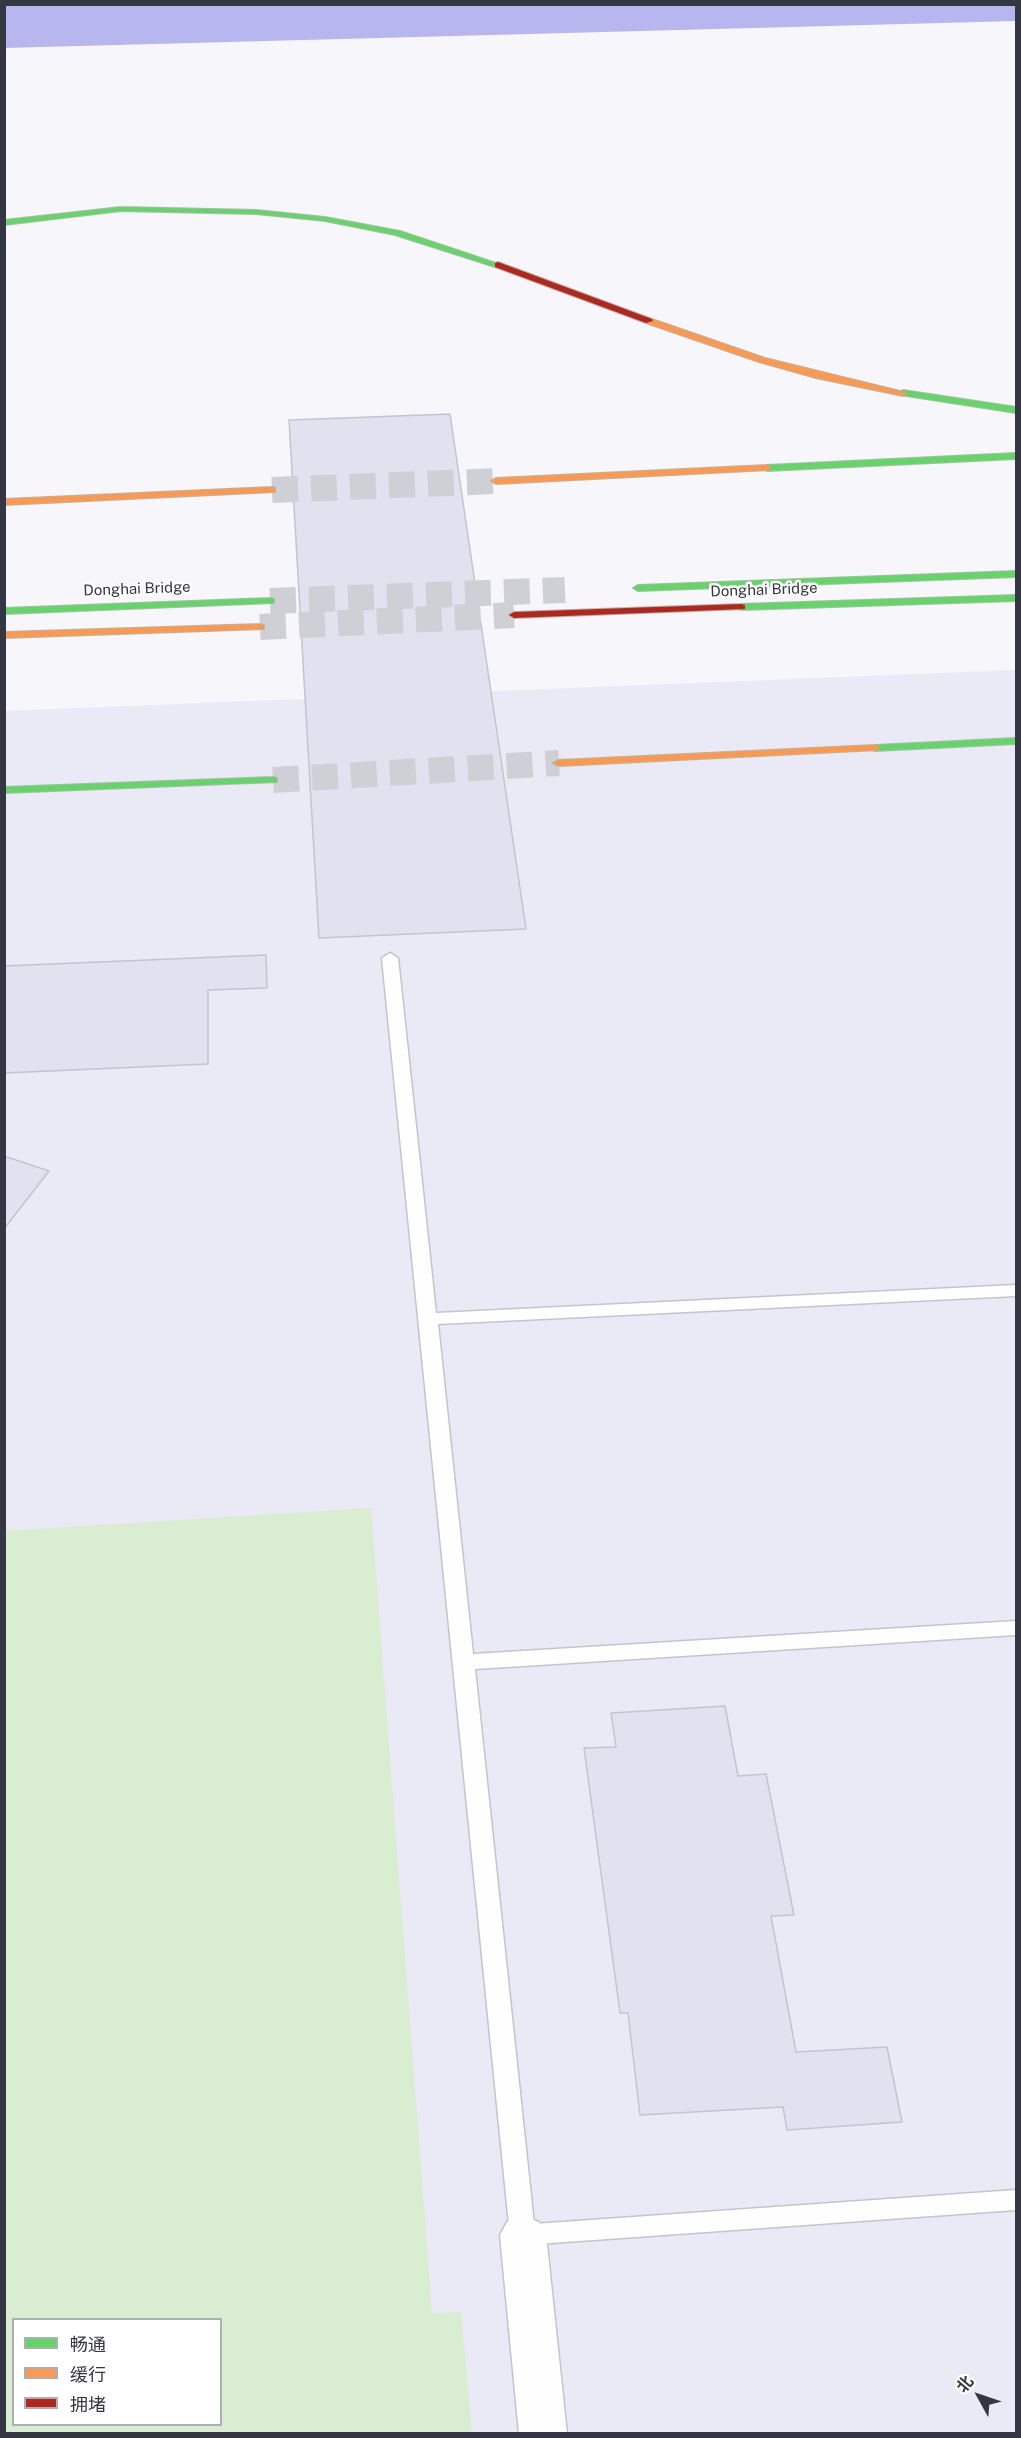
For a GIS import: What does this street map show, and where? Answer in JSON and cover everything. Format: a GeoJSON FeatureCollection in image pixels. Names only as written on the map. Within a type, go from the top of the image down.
{"type":"FeatureCollection","features":[{"type":"Feature","properties":{"kind":"highway"},"geometry":{"type":"LineString","coordinates":[[4,223],[121,209],[214,210],[325,219],[397,233],[469,254],[679,332],[762,360],[816,375],[940,400],[1017,410]]}},
{"type":"Feature","properties":{"kind":"highway"},"geometry":{"type":"LineString","coordinates":[[496,480],[1017,456]]}},
{"type":"Feature","properties":{"kind":"highway"},"geometry":{"type":"LineString","coordinates":[[4,502],[272,490]]}},
{"type":"Feature","properties":{"kind":"highway","name":"Donghai Bridge"},"geometry":{"type":"LineString","coordinates":[[624,588],[1017,574]]}},
{"type":"Feature","properties":{"kind":"highway","name":"Donghai Bridge"},"geometry":{"type":"LineString","coordinates":[[514,615],[1017,598]]}},
{"type":"Feature","properties":{"kind":"highway","name":"Donghai Bridge"},"geometry":{"type":"LineString","coordinates":[[4,610],[270,601]]}},
{"type":"Feature","properties":{"kind":"highway"},"geometry":{"type":"LineString","coordinates":[[4,635],[260,627]]}},
{"type":"Feature","properties":{"kind":"highway"},"geometry":{"type":"LineString","coordinates":[[559,763],[1017,741]]}},
{"type":"Feature","properties":{"kind":"highway"},"geometry":{"type":"LineString","coordinates":[[4,790],[273,780]]}},
{"type":"Feature","properties":{"kind":"street"},"geometry":{"type":"LineString","coordinates":[[523,2235],[543,2433]]}},
{"type":"Feature","properties":{"kind":"lane"},"geometry":{"type":"LineString","coordinates":[[390,958],[523,2235],[1017,2200]]}},
{"type":"Feature","properties":{"kind":"lane"},"geometry":{"type":"LineString","coordinates":[[428,1319],[1017,1290]]}},
{"type":"Feature","properties":{"kind":"lane"},"geometry":{"type":"LineString","coordinates":[[464,1662],[1017,1628]]}},
{"type":"Feature","properties":{"kind":"shaded area"},"geometry":{"type":"Polygon","coordinates":[[[1016,670],[1016,2433],[5,2433],[5,711],[1016,670]]]}},
{"type":"Feature","properties":{"kind":"green space"},"geometry":{"type":"Polygon","coordinates":[[[371,1508],[432,2313],[461,2312],[472,2433],[5,2433],[5,1531],[371,1508]]]}},
{"type":"Feature","properties":{"kind":"water"},"geometry":{"type":"Polygon","coordinates":[[[5,4],[1016,4],[1016,21],[4,48],[5,4]]]}},
{"type":"Feature","properties":{"kind":"building"},"geometry":{"type":"Polygon","coordinates":[[[450,414],[526,929],[319,938],[289,420],[450,414]]]}},
{"type":"Feature","properties":{"kind":"building"},"geometry":{"type":"Polygon","coordinates":[[[266,955],[267,988],[208,990],[208,1064],[4,1073],[4,966],[266,955]]]}},
{"type":"Feature","properties":{"kind":"building"},"geometry":{"type":"Polygon","coordinates":[[[4,1156],[49,1171],[4,1229],[4,1156]]]}},
{"type":"Feature","properties":{"kind":"building"},"geometry":{"type":"Polygon","coordinates":[[[725,1706],[738,1776],[766,1774],[794,1915],[771,1916],[796,2052],[887,2047],[902,2122],[787,2130],[783,2107],[640,2115],[628,2013],[620,2013],[584,1748],[616,1747],[611,1713],[725,1706]]]}},
{"type":"Feature","properties":{"kind":"tunnel"},"geometry":{"type":"LineString","coordinates":[[272,490],[496,481]]}},
{"type":"Feature","properties":{"kind":"tunnel"},"geometry":{"type":"LineString","coordinates":[[270,601],[565,590]]}},
{"type":"Feature","properties":{"kind":"tunnel"},"geometry":{"type":"LineString","coordinates":[[260,627],[514,615]]}},
{"type":"Feature","properties":{"kind":"tunnel"},"geometry":{"type":"LineString","coordinates":[[273,780],[559,763]]}},
{"type":"Feature","properties":{"kind":"traffic: fast"},"geometry":{"type":"LineString","coordinates":[[4,223],[121,209],[256,212],[325,219],[397,233],[498,265]]}},
{"type":"Feature","properties":{"kind":"traffic: fast"},"geometry":{"type":"LineString","coordinates":[[903,393],[1016,410]]}},
{"type":"Feature","properties":{"kind":"traffic: fast"},"geometry":{"type":"LineString","coordinates":[[767,468],[1016,456]]}},
{"type":"Feature","properties":{"kind":"traffic: fast"},"geometry":{"type":"LineString","coordinates":[[638,588],[1016,574]]}},
{"type":"Feature","properties":{"kind":"traffic: fast"},"geometry":{"type":"LineString","coordinates":[[741,607],[1016,598]]}},
{"type":"Feature","properties":{"kind":"traffic: fast"},"geometry":{"type":"LineString","coordinates":[[4,611],[270,601]]}},
{"type":"Feature","properties":{"kind":"traffic: fast"},"geometry":{"type":"LineString","coordinates":[[875,748],[1016,741]]}},
{"type":"Feature","properties":{"kind":"traffic: fast"},"geometry":{"type":"LineString","coordinates":[[4,790],[273,780]]}},
{"type":"Feature","properties":{"kind":"traffic: slow"},"geometry":{"type":"LineString","coordinates":[[649,321],[762,360],[816,375],[903,393]]}},
{"type":"Feature","properties":{"kind":"traffic: slow"},"geometry":{"type":"LineString","coordinates":[[496,481],[767,468]]}},
{"type":"Feature","properties":{"kind":"traffic: slow"},"geometry":{"type":"LineString","coordinates":[[4,502],[272,490]]}},
{"type":"Feature","properties":{"kind":"traffic: slow"},"geometry":{"type":"LineString","coordinates":[[4,635],[260,627]]}},
{"type":"Feature","properties":{"kind":"traffic: slow"},"geometry":{"type":"LineString","coordinates":[[559,763],[875,748]]}},
{"type":"Feature","properties":{"kind":"traffic: jam"},"geometry":{"type":"LineString","coordinates":[[498,265],[649,321]]}},
{"type":"Feature","properties":{"kind":"traffic: jam"},"geometry":{"type":"LineString","coordinates":[[514,615],[741,607]]}}]}
